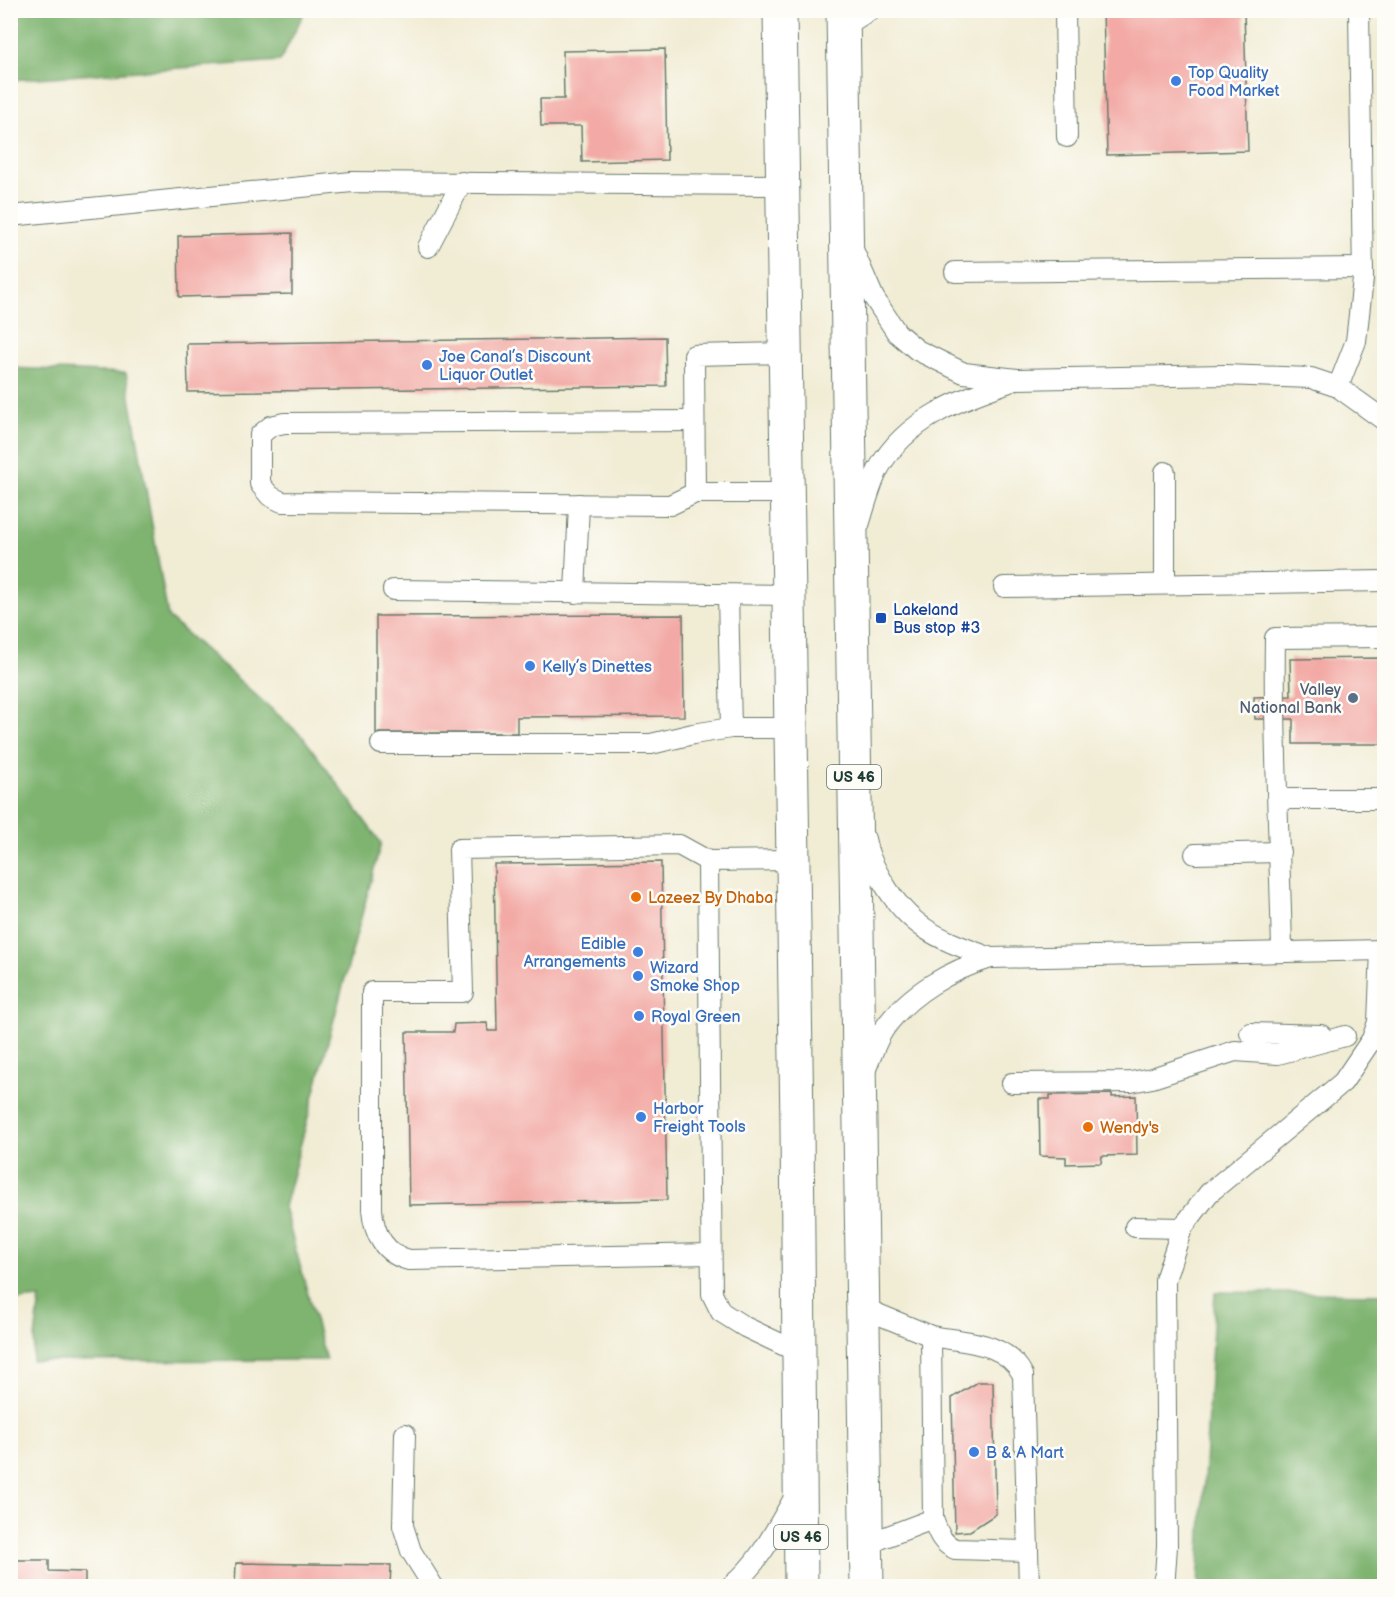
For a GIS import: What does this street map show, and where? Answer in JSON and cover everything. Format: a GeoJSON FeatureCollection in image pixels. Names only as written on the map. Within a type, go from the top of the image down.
{"type":"FeatureCollection","features":[{"type":"Feature","properties":{"kind":"highway","name":"US 46"},"geometry":{"type":"LineString","coordinates":[[780,10],[800,1353],[801,1587]]}},
{"type":"Feature","properties":{"kind":"highway","name":"US 46"},"geometry":{"type":"LineString","coordinates":[[852,16],[848,238],[858,1085],[867,1587]]}},
{"type":"Feature","properties":{"kind":"lane"},"geometry":{"type":"LineString","coordinates":[[1065,10],[1068,137]]}},
{"type":"Feature","properties":{"kind":"lane"},"geometry":{"type":"LineString","coordinates":[[1338,387],[1356,341],[1363,268],[1359,10]]}},
{"type":"Feature","properties":{"kind":"lane"},"geometry":{"type":"LineString","coordinates":[[10,216],[352,182],[782,184]]}},
{"type":"Feature","properties":{"kind":"lane"},"geometry":{"type":"LineString","coordinates":[[428,247],[462,182]]}},
{"type":"Feature","properties":{"kind":"lane"},"geometry":{"type":"LineString","coordinates":[[848,238],[874,298],[897,333],[917,350],[964,373],[1017,379],[1224,375],[1311,378],[1338,387],[1384,420]]}},
{"type":"Feature","properties":{"kind":"lane"},"geometry":{"type":"LineString","coordinates":[[955,273],[1363,268]]}},
{"type":"Feature","properties":{"kind":"lane"},"geometry":{"type":"LineString","coordinates":[[695,493],[694,355],[784,353]]}},
{"type":"Feature","properties":{"kind":"lane"},"geometry":{"type":"LineString","coordinates":[[852,542],[879,469],[906,435],[923,421],[942,410],[971,396],[1017,379]]}},
{"type":"Feature","properties":{"kind":"lane"},"geometry":{"type":"LineString","coordinates":[[694,421],[284,423],[271,426],[260,435],[260,484],[270,496],[282,502],[670,505],[695,493],[786,493]]}},
{"type":"Feature","properties":{"kind":"lane"},"geometry":{"type":"LineString","coordinates":[[1165,471],[1165,584]]}},
{"type":"Feature","properties":{"kind":"lane"},"geometry":{"type":"LineString","coordinates":[[575,593],[579,504]]}},
{"type":"Feature","properties":{"kind":"lane"},"geometry":{"type":"LineString","coordinates":[[1004,587],[1384,581]]}},
{"type":"Feature","properties":{"kind":"lane"},"geometry":{"type":"LineString","coordinates":[[393,590],[788,595]]}},
{"type":"Feature","properties":{"kind":"lane"},"geometry":{"type":"LineString","coordinates":[[728,595],[731,728]]}},
{"type":"Feature","properties":{"kind":"lane"},"geometry":{"type":"LineString","coordinates":[[1282,951],[1279,799],[1274,719],[1275,638],[1384,637]]}},
{"type":"Feature","properties":{"kind":"lane"},"geometry":{"type":"LineString","coordinates":[[381,744],[651,744],[731,728],[790,728]]}},
{"type":"Feature","properties":{"kind":"lane"},"geometry":{"type":"LineString","coordinates":[[854,793],[869,857],[896,904],[911,919],[930,932],[991,958]]}},
{"type":"Feature","properties":{"kind":"lane"},"geometry":{"type":"LineString","coordinates":[[1279,799],[1384,799]]}},
{"type":"Feature","properties":{"kind":"lane"},"geometry":{"type":"LineString","coordinates":[[711,1254],[409,1260],[394,1254],[382,1243],[373,1222],[372,992],[463,992],[459,849],[679,844],[708,861],[792,860]]}},
{"type":"Feature","properties":{"kind":"lane"},"geometry":{"type":"LineString","coordinates":[[1194,854],[1280,852]]}},
{"type":"Feature","properties":{"kind":"lane"},"geometry":{"type":"LineString","coordinates":[[708,861],[712,1293],[721,1312],[745,1327],[800,1353]]}},
{"type":"Feature","properties":{"kind":"lane"},"geometry":{"type":"LineString","coordinates":[[858,1085],[883,1030],[897,1013],[930,985],[969,965],[991,958],[1383,950],[1378,1022],[1372,1039],[1343,1082],[1209,1193],[1182,1228],[1165,1280],[1167,1546],[1165,1575],[1161,1587]]}},
{"type":"Feature","properties":{"kind":"lane"},"geometry":{"type":"LineString","coordinates":[[1250,1033],[1372,1039]]}},
{"type":"Feature","properties":{"kind":"lane"},"geometry":{"type":"LineString","coordinates":[[1012,1083],[1131,1082],[1152,1078],[1235,1051],[1278,1054],[1345,1036]]}},
{"type":"Feature","properties":{"kind":"lane"},"geometry":{"type":"LineString","coordinates":[[1135,1227],[1182,1228]]}},
{"type":"Feature","properties":{"kind":"lane"},"geometry":{"type":"LineString","coordinates":[[863,1308],[931,1336],[1000,1351],[1013,1360],[1023,1375],[1029,1587]]}},
{"type":"Feature","properties":{"kind":"lane"},"geometry":{"type":"LineString","coordinates":[[931,1336],[933,1519],[941,1539],[955,1549],[1027,1551]]}},
{"type":"Feature","properties":{"kind":"lane"},"geometry":{"type":"LineString","coordinates":[[405,1434],[404,1526],[411,1551],[433,1587]]}},
{"type":"Feature","properties":{"kind":"lane"},"geometry":{"type":"LineString","coordinates":[[731,1587],[759,1558],[800,1488]]}},
{"type":"Feature","properties":{"kind":"lane"},"geometry":{"type":"LineString","coordinates":[[867,1544],[933,1519]]}},
{"type":"Feature","properties":{"kind":"green space"},"geometry":{"type":"Polygon","coordinates":[[[11,10],[305,11],[280,61],[11,80],[11,10]]]}},
{"type":"Feature","properties":{"kind":"green space"},"geometry":{"type":"Polygon","coordinates":[[[11,368],[126,373],[168,617],[303,737],[381,843],[284,1207],[326,1360],[32,1361],[40,1298],[11,1301],[11,368]]]}},
{"type":"Feature","properties":{"kind":"green space"},"geometry":{"type":"Polygon","coordinates":[[[1215,1292],[1384,1294],[1384,1586],[1198,1586],[1215,1292]]]}},
{"type":"Feature","properties":{"kind":"building","name":"Top Quality Food Market"},"geometry":{"type":"Polygon","coordinates":[[[1103,10],[1244,10],[1248,151],[1107,155],[1103,10]]]}},
{"type":"Feature","properties":{"kind":"building"},"geometry":{"type":"Polygon","coordinates":[[[665,49],[667,160],[582,162],[581,126],[541,126],[540,99],[564,99],[563,51],[665,49]]]}},
{"type":"Feature","properties":{"kind":"building"},"geometry":{"type":"Polygon","coordinates":[[[292,233],[292,294],[179,297],[178,236],[292,233]]]}},
{"type":"Feature","properties":{"kind":"building","name":"Joe Canal’s Discount Liquor Outlet"},"geometry":{"type":"Polygon","coordinates":[[[665,337],[666,386],[188,392],[187,344],[665,337]]]}},
{"type":"Feature","properties":{"kind":"building","name":"Kelly’s Dinettes"},"geometry":{"type":"Polygon","coordinates":[[[683,615],[684,716],[517,717],[517,733],[376,733],[376,616],[683,615]]]}},
{"type":"Feature","properties":{"kind":"building"},"geometry":{"type":"Polygon","coordinates":[[[1384,658],[1384,744],[1293,744],[1293,719],[1255,719],[1254,697],[1291,696],[1290,659],[1384,658]]]}},
{"type":"Feature","properties":{"kind":"building"},"geometry":{"type":"Polygon","coordinates":[[[661,862],[667,1200],[409,1205],[406,1032],[453,1032],[454,1024],[487,1023],[488,1031],[497,1031],[494,864],[661,862]]]}},
{"type":"Feature","properties":{"kind":"building","name":"Wendy's"},"geometry":{"type":"Polygon","coordinates":[[[1112,1094],[1112,1097],[1136,1096],[1137,1155],[1102,1156],[1101,1163],[1066,1164],[1066,1157],[1040,1156],[1039,1099],[1050,1099],[1050,1095],[1112,1094]]]}},
{"type":"Feature","properties":{"kind":"building"},"geometry":{"type":"Polygon","coordinates":[[[978,1382],[993,1382],[996,1514],[970,1531],[955,1532],[952,1398],[978,1382]]]}},
{"type":"Feature","properties":{"kind":"building"},"geometry":{"type":"Polygon","coordinates":[[[10,1560],[49,1560],[49,1571],[85,1572],[85,1586],[10,1586],[10,1560]]]}},
{"type":"Feature","properties":{"kind":"building"},"geometry":{"type":"Polygon","coordinates":[[[236,1563],[391,1565],[390,1586],[235,1586],[236,1563]]]}},
{"type":"Feature","properties":{"kind":"place","name":"Top Quality Food Market"},"geometry":{"type":"Point","coordinates":[1176,81]}},
{"type":"Feature","properties":{"kind":"place","name":"Joe Canal’s Discount Liquor Outlet"},"geometry":{"type":"Point","coordinates":[427,365]}},
{"type":"Feature","properties":{"kind":"place","name":"Lakeland Bus stop #3"},"geometry":{"type":"Point","coordinates":[881,618]}},
{"type":"Feature","properties":{"kind":"place","name":"Kelly’s Dinettes"},"geometry":{"type":"Point","coordinates":[530,666]}},
{"type":"Feature","properties":{"kind":"place","name":"Valley National Bank"},"geometry":{"type":"Point","coordinates":[1353,698]}},
{"type":"Feature","properties":{"kind":"place","name":"Lazeez By Dhaba"},"geometry":{"type":"Point","coordinates":[636,897]}},
{"type":"Feature","properties":{"kind":"place","name":"Edible Arrangements"},"geometry":{"type":"Point","coordinates":[638,952]}},
{"type":"Feature","properties":{"kind":"place","name":"Wizard Smoke Shop"},"geometry":{"type":"Point","coordinates":[638,976]}},
{"type":"Feature","properties":{"kind":"place","name":"Royal Green"},"geometry":{"type":"Point","coordinates":[639,1016]}},
{"type":"Feature","properties":{"kind":"place","name":"Harbor Freight Tools"},"geometry":{"type":"Point","coordinates":[641,1117]}},
{"type":"Feature","properties":{"kind":"place","name":"Wendy's"},"geometry":{"type":"Point","coordinates":[1088,1127]}},
{"type":"Feature","properties":{"kind":"place","name":"B & A Mart"},"geometry":{"type":"Point","coordinates":[974,1452]}}]}
